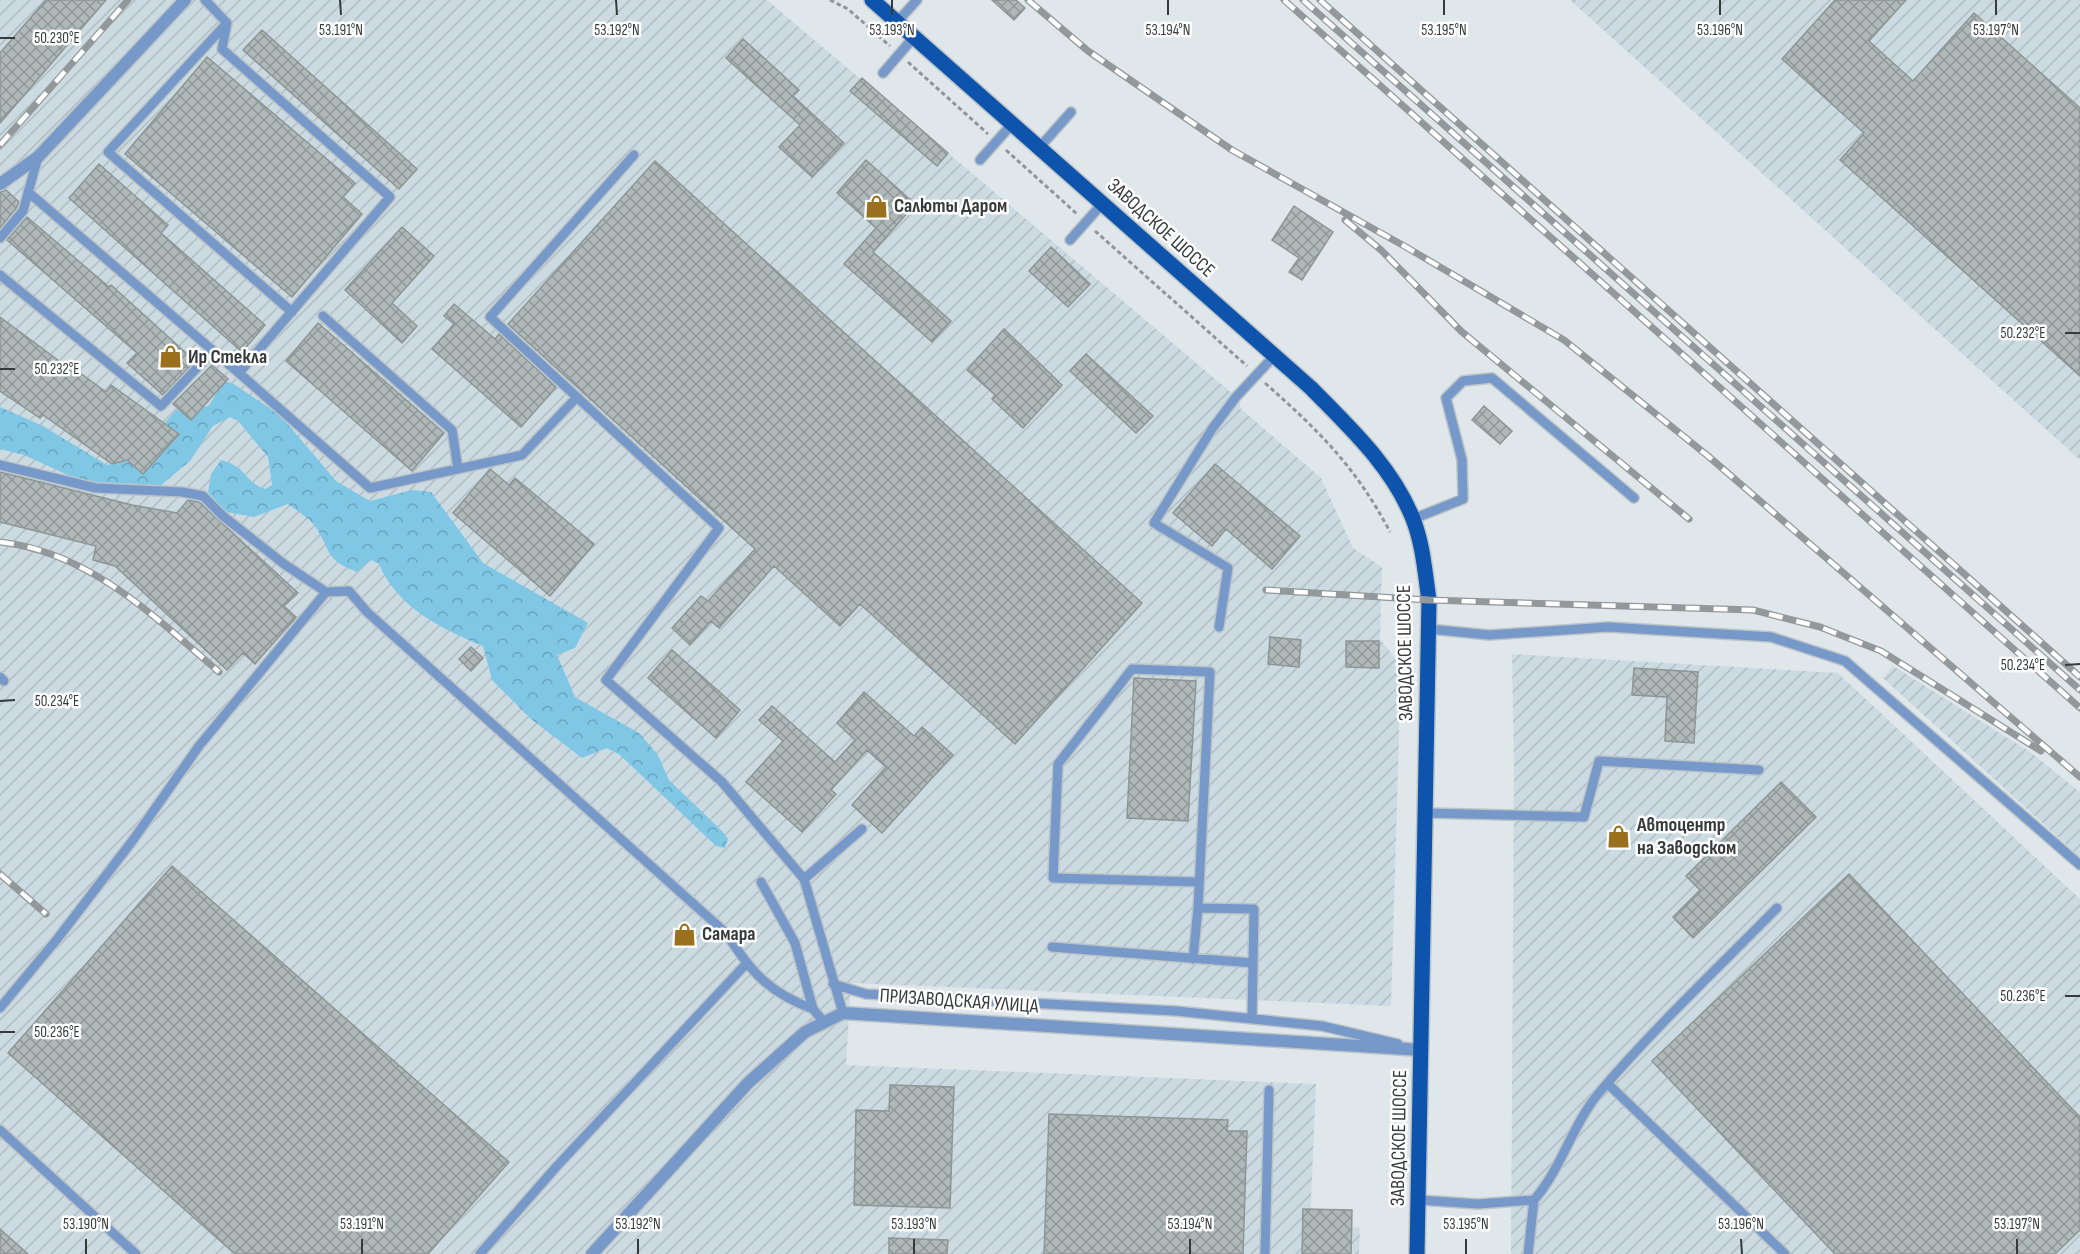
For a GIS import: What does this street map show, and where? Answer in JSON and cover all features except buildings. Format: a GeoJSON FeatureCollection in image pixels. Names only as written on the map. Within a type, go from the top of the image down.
{"type":"FeatureCollection","features":[{"type":"Feature","properties":{"kind":"main road","name":"ЗАВОДСКОЕ ШОССЕ"},"geometry":{"type":"LineString","coordinates":[[872,0],[1311,388],[1364,442],[1395,485],[1413,519],[1421,549],[1429,600],[1417,1254]]}},
{"type":"Feature","properties":{"kind":"street"},"geometry":{"type":"LineString","coordinates":[[0,184],[38,157],[185,0]]}},
{"type":"Feature","properties":{"kind":"street","name":"ПРИЗАВОДСКАЯ УЛИЦА"},"geometry":{"type":"LineString","coordinates":[[592,1254],[748,1083],[805,1032],[843,1013],[1422,1050]]}},
{"type":"Feature","properties":{"kind":"lane"},"geometry":{"type":"LineString","coordinates":[[205,0],[227,23]]}},
{"type":"Feature","properties":{"kind":"lane"},"geometry":{"type":"LineString","coordinates":[[897,22],[916,0]]}},
{"type":"Feature","properties":{"kind":"lane"},"geometry":{"type":"LineString","coordinates":[[227,23],[108,152],[292,312]]}},
{"type":"Feature","properties":{"kind":"lane"},"geometry":{"type":"LineString","coordinates":[[227,23],[222,49],[390,197],[239,373]]}},
{"type":"Feature","properties":{"kind":"lane"},"geometry":{"type":"LineString","coordinates":[[883,73],[914,37]]}},
{"type":"Feature","properties":{"kind":"lane"},"geometry":{"type":"LineString","coordinates":[[1039,148],[1071,112]]}},
{"type":"Feature","properties":{"kind":"lane"},"geometry":{"type":"LineString","coordinates":[[980,160],[1012,124]]}},
{"type":"Feature","properties":{"kind":"lane"},"geometry":{"type":"LineString","coordinates":[[634,155],[490,317],[719,528],[606,680],[722,782],[804,879],[843,1013]]}},
{"type":"Feature","properties":{"kind":"lane"},"geometry":{"type":"LineString","coordinates":[[0,238],[23,212],[38,157]]}},
{"type":"Feature","properties":{"kind":"lane"},"geometry":{"type":"LineString","coordinates":[[28,192],[370,488],[522,455],[577,397]]}},
{"type":"Feature","properties":{"kind":"lane"},"geometry":{"type":"LineString","coordinates":[[1070,240],[1102,204]]}},
{"type":"Feature","properties":{"kind":"lane"},"geometry":{"type":"LineString","coordinates":[[0,274],[161,406],[213,351]]}},
{"type":"Feature","properties":{"kind":"lane"},"geometry":{"type":"LineString","coordinates":[[323,316],[452,430],[458,469]]}},
{"type":"Feature","properties":{"kind":"lane"},"geometry":{"type":"LineString","coordinates":[[1219,627],[1228,568],[1154,523],[1212,429],[1274,356]]}},
{"type":"Feature","properties":{"kind":"lane"},"geometry":{"type":"LineString","coordinates":[[1413,519],[1462,499],[1462,460],[1446,398],[1463,381],[1492,378],[1634,498]]}},
{"type":"Feature","properties":{"kind":"lane"},"geometry":{"type":"LineString","coordinates":[[0,465],[96,488],[182,492],[203,496],[223,516],[326,592],[349,591],[367,612],[726,933],[746,964],[785,998],[813,1009]]}},
{"type":"Feature","properties":{"kind":"lane"},"geometry":{"type":"LineString","coordinates":[[0,1008],[58,938],[133,840],[199,746],[326,592]]}},
{"type":"Feature","properties":{"kind":"lane"},"geometry":{"type":"LineString","coordinates":[[1429,629],[1489,635],[1608,627],[1771,637],[1845,661],[2080,865]]}},
{"type":"Feature","properties":{"kind":"lane"},"geometry":{"type":"LineString","coordinates":[[1193,958],[1198,908],[1210,672],[1132,669],[1058,764],[1053,878],[1199,882]]}},
{"type":"Feature","properties":{"kind":"lane"},"geometry":{"type":"LineString","coordinates":[[1426,813],[1584,817],[1599,761],[1759,770]]}},
{"type":"Feature","properties":{"kind":"lane"},"geometry":{"type":"LineString","coordinates":[[804,879],[862,829]]}},
{"type":"Feature","properties":{"kind":"lane"},"geometry":{"type":"LineString","coordinates":[[761,882],[795,943],[813,1009],[824,1022]]}},
{"type":"Feature","properties":{"kind":"lane"},"geometry":{"type":"LineString","coordinates":[[1198,908],[1254,909],[1252,1019]]}},
{"type":"Feature","properties":{"kind":"lane"},"geometry":{"type":"LineString","coordinates":[[1528,1254],[1534,1200],[1548,1183],[1572,1136],[1597,1096],[1777,908]]}},
{"type":"Feature","properties":{"kind":"lane"},"geometry":{"type":"LineString","coordinates":[[1052,947],[1253,963]]}},
{"type":"Feature","properties":{"kind":"lane"},"geometry":{"type":"LineString","coordinates":[[480,1254],[557,1166],[746,964]]}},
{"type":"Feature","properties":{"kind":"lane"},"geometry":{"type":"LineString","coordinates":[[833,984],[866,994],[1176,1011],[1323,1026],[1422,1050]]}},
{"type":"Feature","properties":{"kind":"lane"},"geometry":{"type":"LineString","coordinates":[[1608,1083],[1785,1254]]}},
{"type":"Feature","properties":{"kind":"lane"},"geometry":{"type":"LineString","coordinates":[[1265,1254],[1269,1090]]}},
{"type":"Feature","properties":{"kind":"lane"},"geometry":{"type":"LineString","coordinates":[[0,1130],[136,1254]]}},
{"type":"Feature","properties":{"kind":"lane"},"geometry":{"type":"LineString","coordinates":[[1419,1200],[1478,1204],[1534,1200]]}},
{"type":"Feature","properties":{"kind":"path"},"geometry":{"type":"LineString","coordinates":[[830,0],[848,9],[1314,427],[1343,458],[1371,495],[1390,532]]}},
{"type":"Feature","properties":{"kind":"shaded area"},"geometry":{"type":"Polygon","coordinates":[[[0,0],[767,0],[1240,400],[1240,408],[1321,478],[1353,548],[1382,567],[1380,639],[1401,666],[1391,1006],[851,983],[846,1065],[1316,1084],[1310,1226],[1360,1228],[1359,1254],[0,1254],[0,0]]]}},
{"type":"Feature","properties":{"kind":"shaded area"},"geometry":{"type":"Polygon","coordinates":[[[1570,0],[2080,0],[2080,460],[1570,0]]]}},
{"type":"Feature","properties":{"kind":"shaded area"},"geometry":{"type":"Polygon","coordinates":[[[1512,654],[1838,673],[2080,899],[2080,1254],[1511,1254],[1514,766],[1512,654]]]}},
{"type":"Feature","properties":{"kind":"shaded area"},"geometry":{"type":"Polygon","coordinates":[[[1893,666],[2030,752],[2080,792],[2080,857],[1883,678],[1893,666]]]}},
{"type":"Feature","properties":{"kind":"green space"},"geometry":{"type":"Polygon","coordinates":[[[223,381],[232,383],[280,415],[336,481],[370,501],[412,490],[431,492],[483,563],[588,623],[575,648],[557,655],[575,697],[639,733],[658,755],[669,780],[723,832],[728,839],[725,848],[716,846],[620,755],[607,748],[582,758],[531,719],[492,680],[483,646],[422,615],[397,592],[379,564],[371,560],[357,572],[340,564],[331,555],[314,525],[288,504],[254,517],[226,512],[208,492],[211,474],[221,460],[236,466],[258,486],[265,489],[272,485],[268,457],[238,421],[230,417],[213,426],[190,461],[160,486],[94,487],[24,455],[0,449],[0,407],[43,426],[107,465],[133,460],[176,410],[209,406],[223,381]]]}},
{"type":"Feature","properties":{"kind":"railway"},"geometry":{"type":"LineString","coordinates":[[0,145],[128,0]]}},
{"type":"Feature","properties":{"kind":"railway"},"geometry":{"type":"LineString","coordinates":[[1028,0],[1088,51],[1232,150],[1406,247],[1564,340],[1708,456],[2080,777]]}},
{"type":"Feature","properties":{"kind":"railway"},"geometry":{"type":"LineString","coordinates":[[1284,0],[2080,708]]}},
{"type":"Feature","properties":{"kind":"railway"},"geometry":{"type":"LineString","coordinates":[[1303,0],[2080,690]]}},
{"type":"Feature","properties":{"kind":"railway"},"geometry":{"type":"LineString","coordinates":[[1320,0],[2080,677]]}},
{"type":"Feature","properties":{"kind":"railway"},"geometry":{"type":"LineString","coordinates":[[1345,220],[1381,250],[1462,332],[1689,519]]}},
{"type":"Feature","properties":{"kind":"railway"},"geometry":{"type":"LineString","coordinates":[[0,542],[32,548],[63,559],[91,573],[145,609],[219,672]]}},
{"type":"Feature","properties":{"kind":"railway"},"geometry":{"type":"LineString","coordinates":[[1266,590],[1429,600],[1753,610],[1820,627],[1881,651],[2041,751]]}},
{"type":"Feature","properties":{"kind":"railway"},"geometry":{"type":"LineString","coordinates":[[0,874],[46,914]]}},
{"type":"Feature","properties":{"kind":"place","name":"Салюты Даром"},"geometry":{"type":"Point","coordinates":[876,206]}},
{"type":"Feature","properties":{"kind":"place","name":"Ир Стекла"},"geometry":{"type":"Point","coordinates":[170,357]}},
{"type":"Feature","properties":{"kind":"place","name":"Автоцентр на Заводском"},"geometry":{"type":"Point","coordinates":[1619,836]}},
{"type":"Feature","properties":{"kind":"place","name":"Самара"},"geometry":{"type":"Point","coordinates":[684,934]}}]}
